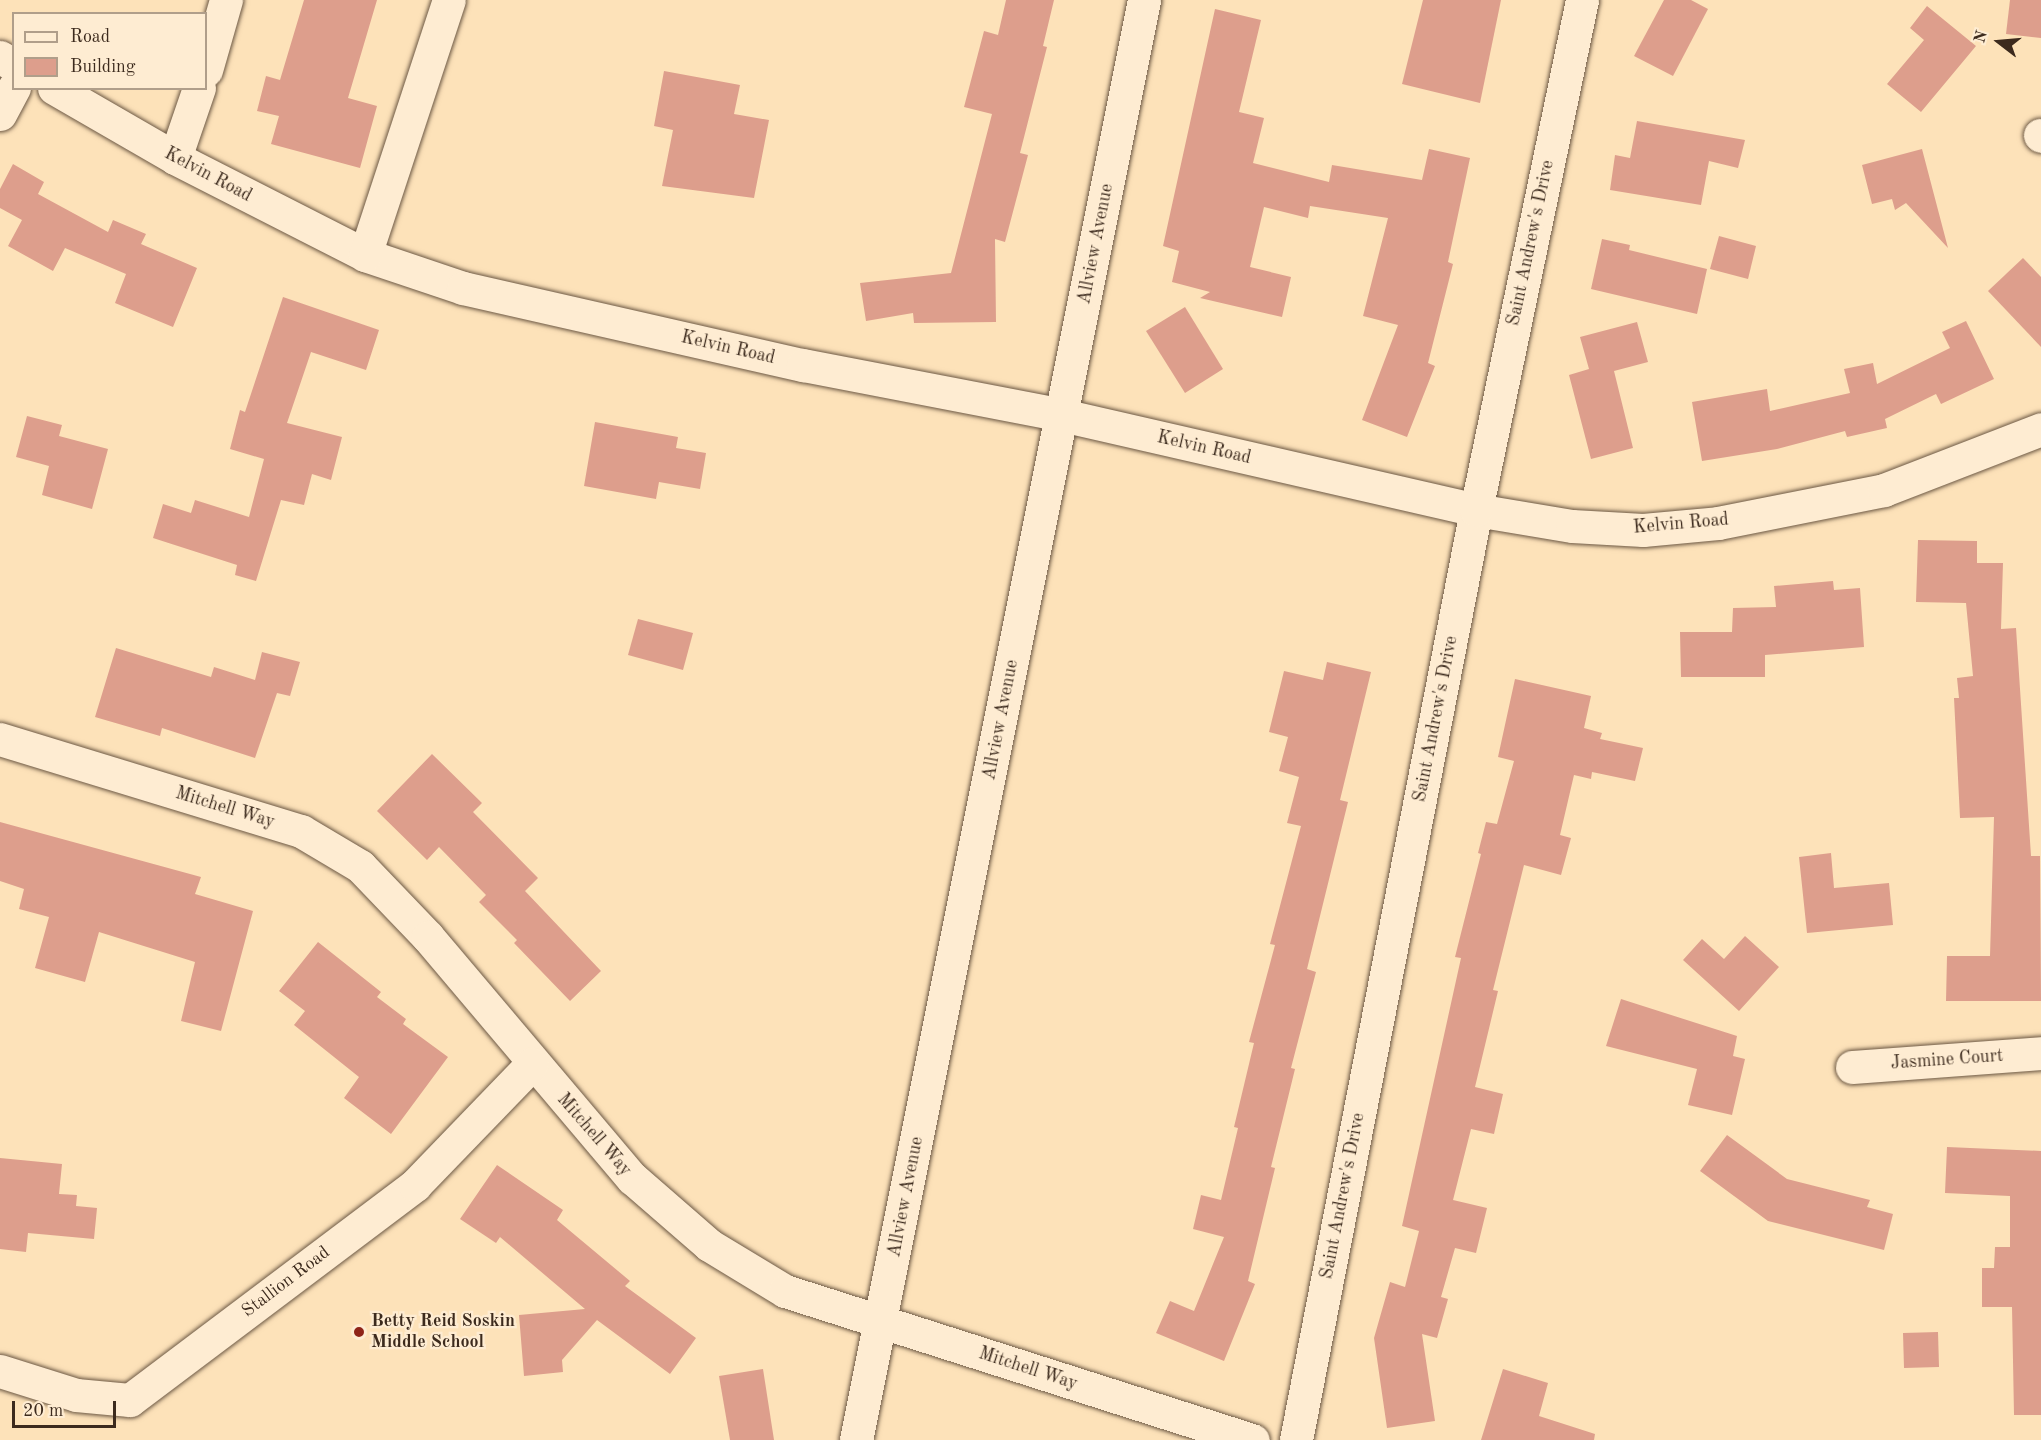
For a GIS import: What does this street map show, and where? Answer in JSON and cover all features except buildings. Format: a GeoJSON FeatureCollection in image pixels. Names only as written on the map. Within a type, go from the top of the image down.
{"type":"FeatureCollection","features":[{"type":"Feature","properties":{"kind":"street"},"geometry":{"type":"LineString","coordinates":[[207,66],[226,0]]}},
{"type":"Feature","properties":{"kind":"street"},"geometry":{"type":"LineString","coordinates":[[365,255],[449,0]]}},
{"type":"Feature","properties":{"kind":"street","name":"Allview Avenue"},"geometry":{"type":"LineString","coordinates":[[856,1440],[1144,0]]}},
{"type":"Feature","properties":{"kind":"street","name":"Saint Andrew's Drive"},"geometry":{"type":"LineString","coordinates":[[1296,1440],[1476,510],[1582,0]]}},
{"type":"Feature","properties":{"kind":"street"},"geometry":{"type":"LineString","coordinates":[[0,114],[13,90]]}},
{"type":"Feature","properties":{"kind":"street","name":"Kelvin Road"},"geometry":{"type":"LineString","coordinates":[[57,90],[175,158],[365,255],[463,288],[803,365],[1062,415],[1476,510],[1572,526],[1643,530],[1718,523],[1884,490],[2041,429]]}},
{"type":"Feature","properties":{"kind":"street"},"geometry":{"type":"LineString","coordinates":[[175,158],[198,90]]}},
{"type":"Feature","properties":{"kind":"street","name":"Mitchell Way"},"geometry":{"type":"LineString","coordinates":[[0,740],[301,831],[360,866],[428,937],[532,1064],[632,1178],[710,1245],[785,1291],[1253,1440]]}},
{"type":"Feature","properties":{"kind":"street","name":"Jasmine Court"},"geometry":{"type":"LineString","coordinates":[[1852,1067],[2041,1053]]}},
{"type":"Feature","properties":{"kind":"street","name":"Stallion Road"},"geometry":{"type":"LineString","coordinates":[[0,1371],[76,1395],[130,1400],[415,1185],[532,1064]]}},
{"type":"Feature","properties":{"kind":"place","name":"Betty Reid Soskin Middle School"},"geometry":{"type":"Point","coordinates":[359,1332]}}]}
